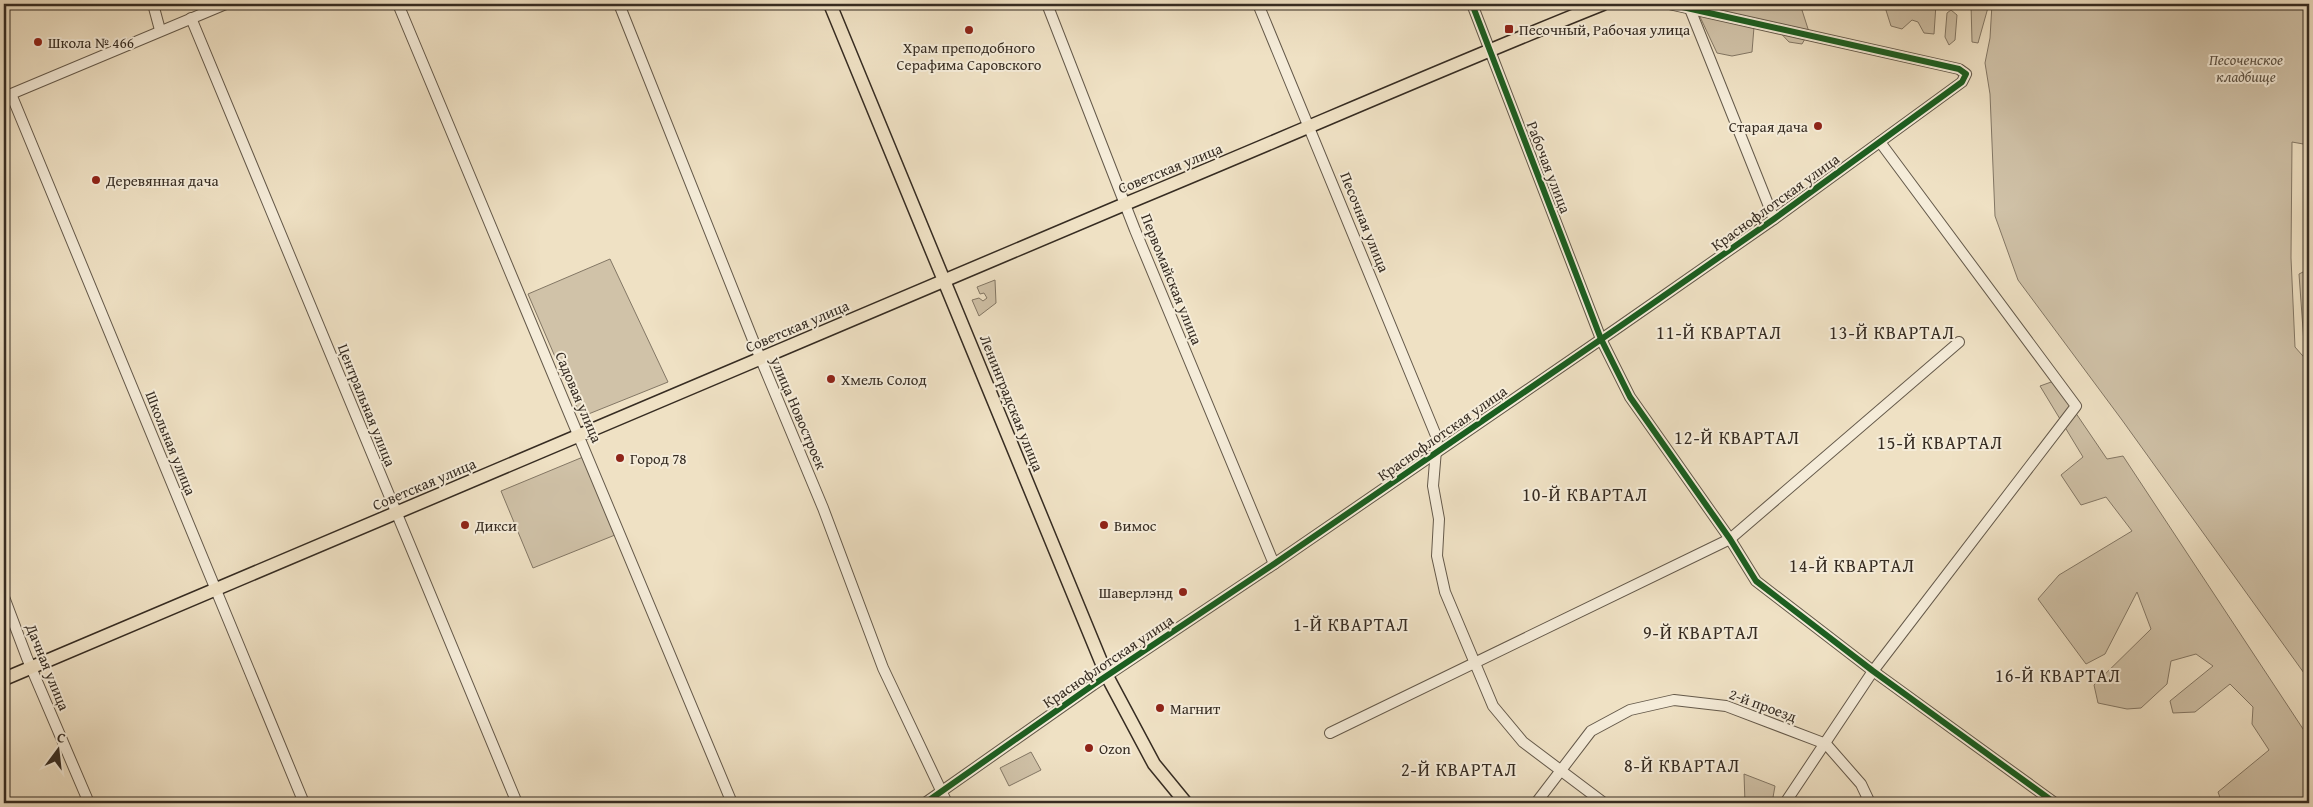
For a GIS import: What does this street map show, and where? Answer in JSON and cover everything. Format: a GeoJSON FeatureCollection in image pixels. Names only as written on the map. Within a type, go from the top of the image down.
{"type":"FeatureCollection","features":[{"type":"Feature","properties":{"kind":"main road","name":"Ленинградская улица"},"geometry":{"type":"LineString","coordinates":[[830,4],[1107,676],[1154,764],[1186,803]]}},
{"type":"Feature","properties":{"kind":"main road","name":"Советская улица"},"geometry":{"type":"LineString","coordinates":[[4,679],[579,437],[944,280],[1310,128],[1490,49],[1603,4]]}},
{"type":"Feature","properties":{"kind":"street"},"geometry":{"type":"LineString","coordinates":[[153,4],[160,30]]}},
{"type":"Feature","properties":{"kind":"street"},"geometry":{"type":"LineString","coordinates":[[7,96],[160,30],[226,4]]}},
{"type":"Feature","properties":{"kind":"street","name":"Садовая улица"},"geometry":{"type":"LineString","coordinates":[[398,4],[732,803]]}},
{"type":"Feature","properties":{"kind":"street","name":"улица Новостроек"},"geometry":{"type":"LineString","coordinates":[[619,4],[761,359],[823,508],[883,668],[947,803]]}},
{"type":"Feature","properties":{"kind":"street","name":"Первомайская улица"},"geometry":{"type":"LineString","coordinates":[[1047,4],[1125,204],[1274,564]]}},
{"type":"Feature","properties":{"kind":"street","name":"Песочная улица"},"geometry":{"type":"LineString","coordinates":[[1258,4],[1437,438],[1434,453],[1433,486],[1439,519],[1438,556],[1444,592],[1474,665],[1493,706],[1523,742],[1604,803]]}},
{"type":"Feature","properties":{"kind":"street","name":"Рабочая улица"},"geometry":{"type":"LineString","coordinates":[[1472,4],[1601,339],[1630,397],[1730,539],[1756,581],[1873,671],[2055,803]]}},
{"type":"Feature","properties":{"kind":"street"},"geometry":{"type":"LineString","coordinates":[[1669,4],[1690,9],[1774,219]]}},
{"type":"Feature","properties":{"kind":"street","name":"Краснофлотская улица"},"geometry":{"type":"LineString","coordinates":[[925,803],[1774,219],[1962,82],[1966,74],[1959,69],[1690,9]]}},
{"type":"Feature","properties":{"kind":"street","name":"Центральная улица"},"geometry":{"type":"LineString","coordinates":[[191,18],[517,803]]}},
{"type":"Feature","properties":{"kind":"street","name":"Школьная улица"},"geometry":{"type":"LineString","coordinates":[[7,96],[304,803]]}},
{"type":"Feature","properties":{"kind":"street"},"geometry":{"type":"LineString","coordinates":[[1785,803],[1873,671],[2076,406],[1880,142]]}},
{"type":"Feature","properties":{"kind":"street"},"geometry":{"type":"LineString","coordinates":[[1330,733],[1474,665],[1730,539],[1959,342]]}},
{"type":"Feature","properties":{"kind":"street","name":"Дачная улица"},"geometry":{"type":"LineString","coordinates":[[4,597],[30,667],[89,803]]}},
{"type":"Feature","properties":{"kind":"street","name":"2-й проезд"},"geometry":{"type":"LineString","coordinates":[[1536,803],[1591,731],[1630,710],[1674,700],[1726,706],[1826,744],[1861,784],[1870,803]]}},
{"type":"Feature","properties":{"kind":"green space"},"geometry":{"type":"Polygon","coordinates":[[[1694,4],[1807,4],[1801,7],[1809,32],[1802,44],[1789,42],[1773,25],[1754,27],[1752,52],[1732,56],[1717,53],[1694,4]]]}},
{"type":"Feature","properties":{"kind":"green space"},"geometry":{"type":"Polygon","coordinates":[[[1884,4],[1936,4],[1934,34],[1924,33],[1918,22],[1912,20],[1902,29],[1891,26],[1884,4]]]}},
{"type":"Feature","properties":{"kind":"green space"},"geometry":{"type":"Polygon","coordinates":[[[1971,4],[1989,4],[1978,43],[1972,42],[1971,4]]]}},
{"type":"Feature","properties":{"kind":"green space","name":"Песоченское кладбище"},"geometry":{"type":"Polygon","coordinates":[[[1992,4],[2309,4],[2309,145],[2292,142],[2291,258],[2295,347],[2309,363],[2309,680],[2122,420],[2018,280],[1995,216],[1990,94],[1985,63],[1990,38],[1992,4]]]}},
{"type":"Feature","properties":{"kind":"green space"},"geometry":{"type":"Polygon","coordinates":[[[1951,10],[1957,15],[1955,40],[1949,45],[1945,37],[1947,13],[1951,10]]]}},
{"type":"Feature","properties":{"kind":"green space"},"geometry":{"type":"Polygon","coordinates":[[[610,259],[668,382],[581,417],[528,294],[610,259]]]}},
{"type":"Feature","properties":{"kind":"green space"},"geometry":{"type":"Polygon","coordinates":[[[2309,269],[2309,350],[2304,343],[2299,274],[2309,269]]]}},
{"type":"Feature","properties":{"kind":"green space"},"geometry":{"type":"Polygon","coordinates":[[[995,280],[996,303],[979,316],[972,300],[979,298],[983,301],[987,298],[984,293],[980,294],[977,287],[995,280]]]}},
{"type":"Feature","properties":{"kind":"green space"},"geometry":{"type":"Polygon","coordinates":[[[2054,381],[2107,459],[2123,456],[2309,738],[2309,803],[2222,803],[2218,792],[2269,750],[2252,724],[2253,707],[2230,684],[2195,712],[2173,713],[2170,701],[2213,666],[2196,654],[2171,661],[2167,684],[2141,708],[2127,709],[2098,703],[2094,685],[2151,629],[2137,592],[2105,654],[2086,664],[2038,599],[2059,575],[2132,531],[2106,497],[2081,505],[2061,475],[2083,457],[2040,386],[2054,381]]]}},
{"type":"Feature","properties":{"kind":"green space"},"geometry":{"type":"Polygon","coordinates":[[[583,457],[615,535],[533,568],[501,491],[583,457]]]}},
{"type":"Feature","properties":{"kind":"green space"},"geometry":{"type":"Polygon","coordinates":[[[1031,752],[1041,770],[1009,786],[1000,768],[1031,752]]]}},
{"type":"Feature","properties":{"kind":"green space"},"geometry":{"type":"Polygon","coordinates":[[[1744,774],[1775,786],[1772,803],[1745,803],[1744,774]]]}},
{"type":"Feature","properties":{"kind":"cycle path"},"geometry":{"type":"LineString","coordinates":[[1472,4],[1601,339],[1630,397],[1730,539],[1756,581],[1873,671],[2055,803]]}},
{"type":"Feature","properties":{"kind":"cycle path"},"geometry":{"type":"LineString","coordinates":[[925,803],[1093,685],[1274,564],[1774,219],[1962,82],[1966,74],[1959,69],[1669,4]]}},
{"type":"Feature","properties":{"kind":"place","name":"Песочный, Рабочая улица"},"geometry":{"type":"Point","coordinates":[1509,29]}},
{"type":"Feature","properties":{"kind":"place","name":"Храм преподобного Серафима Саровского"},"geometry":{"type":"Point","coordinates":[969,30]}},
{"type":"Feature","properties":{"kind":"place","name":"Школа № 466"},"geometry":{"type":"Point","coordinates":[38,42]}},
{"type":"Feature","properties":{"kind":"place","name":"Старая дача"},"geometry":{"type":"Point","coordinates":[1818,126]}},
{"type":"Feature","properties":{"kind":"place","name":"Деревянная дача"},"geometry":{"type":"Point","coordinates":[96,180]}},
{"type":"Feature","properties":{"kind":"place","name":"Хмель Солод"},"geometry":{"type":"Point","coordinates":[831,379]}},
{"type":"Feature","properties":{"kind":"place","name":"Город 78"},"geometry":{"type":"Point","coordinates":[620,458]}},
{"type":"Feature","properties":{"kind":"place","name":"Дикси"},"geometry":{"type":"Point","coordinates":[465,525]}},
{"type":"Feature","properties":{"kind":"place","name":"Вимос"},"geometry":{"type":"Point","coordinates":[1104,525]}},
{"type":"Feature","properties":{"kind":"place","name":"Шаверлэнд"},"geometry":{"type":"Point","coordinates":[1183,592]}},
{"type":"Feature","properties":{"kind":"place","name":"Магнит"},"geometry":{"type":"Point","coordinates":[1160,708]}},
{"type":"Feature","properties":{"kind":"place","name":"Ozon"},"geometry":{"type":"Point","coordinates":[1089,748]}},
{"type":"Feature","properties":{"kind":"district","name":"11-Й КВАРТАЛ"},"geometry":{"type":"Point","coordinates":[1719,332]}},
{"type":"Feature","properties":{"kind":"district","name":"13-Й КВАРТАЛ"},"geometry":{"type":"Point","coordinates":[1892,332]}},
{"type":"Feature","properties":{"kind":"district","name":"12-Й КВАРТАЛ"},"geometry":{"type":"Point","coordinates":[1737,437]}},
{"type":"Feature","properties":{"kind":"district","name":"15-Й КВАРТАЛ"},"geometry":{"type":"Point","coordinates":[1940,442]}},
{"type":"Feature","properties":{"kind":"district","name":"10-Й КВАРТАЛ"},"geometry":{"type":"Point","coordinates":[1585,494]}},
{"type":"Feature","properties":{"kind":"district","name":"14-Й КВАРТАЛ"},"geometry":{"type":"Point","coordinates":[1852,565]}},
{"type":"Feature","properties":{"kind":"district","name":"1-Й КВАРТАЛ"},"geometry":{"type":"Point","coordinates":[1351,624]}},
{"type":"Feature","properties":{"kind":"district","name":"9-Й КВАРТАЛ"},"geometry":{"type":"Point","coordinates":[1701,632]}},
{"type":"Feature","properties":{"kind":"district","name":"16-Й КВАРТАЛ"},"geometry":{"type":"Point","coordinates":[2058,675]}},
{"type":"Feature","properties":{"kind":"district","name":"8-Й КВАРТАЛ"},"geometry":{"type":"Point","coordinates":[1682,765]}},
{"type":"Feature","properties":{"kind":"district","name":"2-Й КВАРТАЛ"},"geometry":{"type":"Point","coordinates":[1459,769]}}]}
